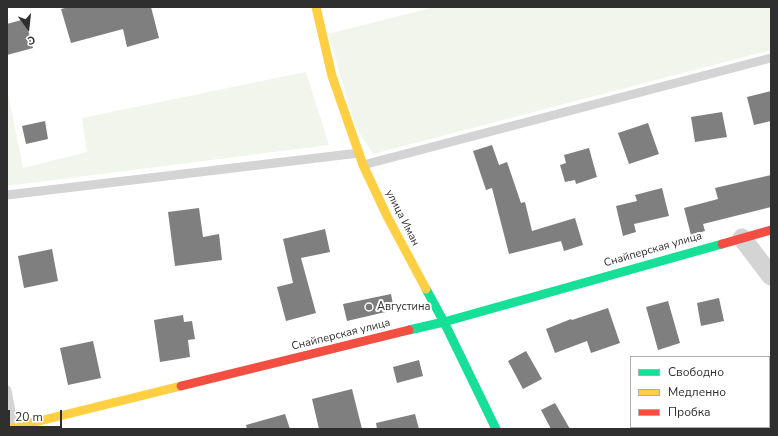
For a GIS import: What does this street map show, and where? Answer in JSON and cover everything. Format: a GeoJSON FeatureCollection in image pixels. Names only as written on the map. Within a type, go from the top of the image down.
{"type":"FeatureCollection","features":[{"type":"Feature","properties":{"kind":"street","name":"улица Иман"},"geometry":{"type":"LineString","coordinates":[[316,7],[332,76],[363,165],[388,218],[444,322],[496,429]]}},
{"type":"Feature","properties":{"kind":"street","name":"Снайперская улица"},"geometry":{"type":"LineString","coordinates":[[12,428],[444,322],[771,230]]}},
{"type":"Feature","properties":{"kind":"street"},"geometry":{"type":"LineString","coordinates":[[742,238],[771,276]]}},
{"type":"Feature","properties":{"kind":"lane"},"geometry":{"type":"LineString","coordinates":[[363,165],[771,58]]}},
{"type":"Feature","properties":{"kind":"lane"},"geometry":{"type":"LineString","coordinates":[[7,195],[359,153]]}},
{"type":"Feature","properties":{"kind":"lane"},"geometry":{"type":"LineString","coordinates":[[7,390],[12,428]]}},
{"type":"Feature","properties":{"kind":"shaded area"},"geometry":{"type":"Polygon","coordinates":[[[435,7],[771,7],[771,50],[373,154],[356,128],[328,34],[435,7]]]}},
{"type":"Feature","properties":{"kind":"shaded area"},"geometry":{"type":"Polygon","coordinates":[[[306,72],[329,145],[7,186],[7,89],[23,168],[87,152],[82,118],[306,72]]]}},
{"type":"Feature","properties":{"kind":"building"},"geometry":{"type":"Polygon","coordinates":[[[69,7],[151,7],[159,38],[127,47],[123,29],[71,43],[61,9],[69,7]]]}},
{"type":"Feature","properties":{"kind":"building"},"geometry":{"type":"Polygon","coordinates":[[[25,19],[33,48],[7,55],[7,24],[25,19]]]}},
{"type":"Feature","properties":{"kind":"building"},"geometry":{"type":"Polygon","coordinates":[[[771,91],[771,121],[754,125],[747,97],[771,91]]]}},
{"type":"Feature","properties":{"kind":"building"},"geometry":{"type":"Polygon","coordinates":[[[722,112],[727,137],[695,142],[691,117],[722,112]]]}},
{"type":"Feature","properties":{"kind":"building"},"geometry":{"type":"Polygon","coordinates":[[[45,121],[48,139],[26,144],[22,126],[45,121]]]}},
{"type":"Feature","properties":{"kind":"building"},"geometry":{"type":"Polygon","coordinates":[[[648,123],[659,154],[629,164],[618,133],[648,123]]]}},
{"type":"Feature","properties":{"kind":"building"},"geometry":{"type":"Polygon","coordinates":[[[492,145],[499,165],[507,162],[521,203],[525,202],[532,231],[575,218],[583,245],[564,251],[561,241],[509,254],[492,188],[486,190],[473,151],[492,145]]]}},
{"type":"Feature","properties":{"kind":"building"},"geometry":{"type":"Polygon","coordinates":[[[589,148],[597,177],[576,184],[575,180],[565,182],[560,165],[566,163],[564,155],[589,148]]]}},
{"type":"Feature","properties":{"kind":"building"},"geometry":{"type":"Polygon","coordinates":[[[771,175],[771,207],[703,224],[705,231],[691,235],[684,208],[718,199],[715,188],[771,175]]]}},
{"type":"Feature","properties":{"kind":"building"},"geometry":{"type":"Polygon","coordinates":[[[662,188],[669,216],[634,224],[636,232],[623,236],[616,206],[637,201],[635,195],[662,188]]]}},
{"type":"Feature","properties":{"kind":"building"},"geometry":{"type":"Polygon","coordinates":[[[199,208],[203,237],[219,234],[222,260],[175,266],[168,212],[199,208]]]}},
{"type":"Feature","properties":{"kind":"building"},"geometry":{"type":"Polygon","coordinates":[[[325,229],[330,252],[301,258],[316,313],[286,321],[277,287],[293,283],[283,239],[325,229]]]}},
{"type":"Feature","properties":{"kind":"building"},"geometry":{"type":"Polygon","coordinates":[[[52,249],[58,281],[24,288],[18,256],[52,249]]]}},
{"type":"Feature","properties":{"kind":"building"},"geometry":{"type":"Polygon","coordinates":[[[391,294],[394,310],[347,321],[343,304],[391,294]]]}},
{"type":"Feature","properties":{"kind":"building"},"geometry":{"type":"Polygon","coordinates":[[[719,298],[724,321],[701,326],[697,303],[719,298]]]}},
{"type":"Feature","properties":{"kind":"building"},"geometry":{"type":"Polygon","coordinates":[[[668,301],[680,343],[658,350],[646,307],[668,301]]]}},
{"type":"Feature","properties":{"kind":"building"},"geometry":{"type":"Polygon","coordinates":[[[608,308],[620,343],[591,353],[587,341],[555,353],[546,329],[571,319],[572,320],[608,308]]]}},
{"type":"Feature","properties":{"kind":"building"},"geometry":{"type":"Polygon","coordinates":[[[183,315],[184,322],[192,321],[195,339],[188,340],[190,357],[160,362],[154,320],[183,315]]]}},
{"type":"Feature","properties":{"kind":"building"},"geometry":{"type":"Polygon","coordinates":[[[93,341],[101,378],[68,385],[60,348],[93,341]]]}},
{"type":"Feature","properties":{"kind":"building"},"geometry":{"type":"Polygon","coordinates":[[[526,351],[542,379],[523,389],[508,361],[526,351]]]}},
{"type":"Feature","properties":{"kind":"building"},"geometry":{"type":"Polygon","coordinates":[[[419,360],[423,376],[397,383],[393,367],[419,360]]]}},
{"type":"Feature","properties":{"kind":"building"},"geometry":{"type":"Polygon","coordinates":[[[352,389],[362,429],[319,429],[312,399],[352,389]]]}},
{"type":"Feature","properties":{"kind":"building"},"geometry":{"type":"Polygon","coordinates":[[[555,403],[570,429],[551,429],[541,410],[555,403]]]}},
{"type":"Feature","properties":{"kind":"building"},"geometry":{"type":"Polygon","coordinates":[[[285,414],[290,429],[247,429],[246,425],[285,414]]]}},
{"type":"Feature","properties":{"kind":"building"},"geometry":{"type":"Polygon","coordinates":[[[415,414],[419,429],[377,429],[376,423],[415,414]]]}},
{"type":"Feature","properties":{"kind":"traffic: fast"},"geometry":{"type":"LineString","coordinates":[[409,330],[444,322],[722,244]]}},
{"type":"Feature","properties":{"kind":"traffic: fast"},"geometry":{"type":"LineString","coordinates":[[426,289],[444,322],[496,429]]}},
{"type":"Feature","properties":{"kind":"traffic: slow"},"geometry":{"type":"LineString","coordinates":[[316,7],[332,76],[363,165],[388,218],[426,289]]}},
{"type":"Feature","properties":{"kind":"traffic: slow"},"geometry":{"type":"LineString","coordinates":[[7,429],[181,386]]}},
{"type":"Feature","properties":{"kind":"traffic: jam"},"geometry":{"type":"LineString","coordinates":[[722,244],[771,230]]}},
{"type":"Feature","properties":{"kind":"traffic: jam"},"geometry":{"type":"LineString","coordinates":[[181,386],[409,330]]}},
{"type":"Feature","properties":{"kind":"place","name":"Августина"},"geometry":{"type":"Point","coordinates":[369,307]}}]}
